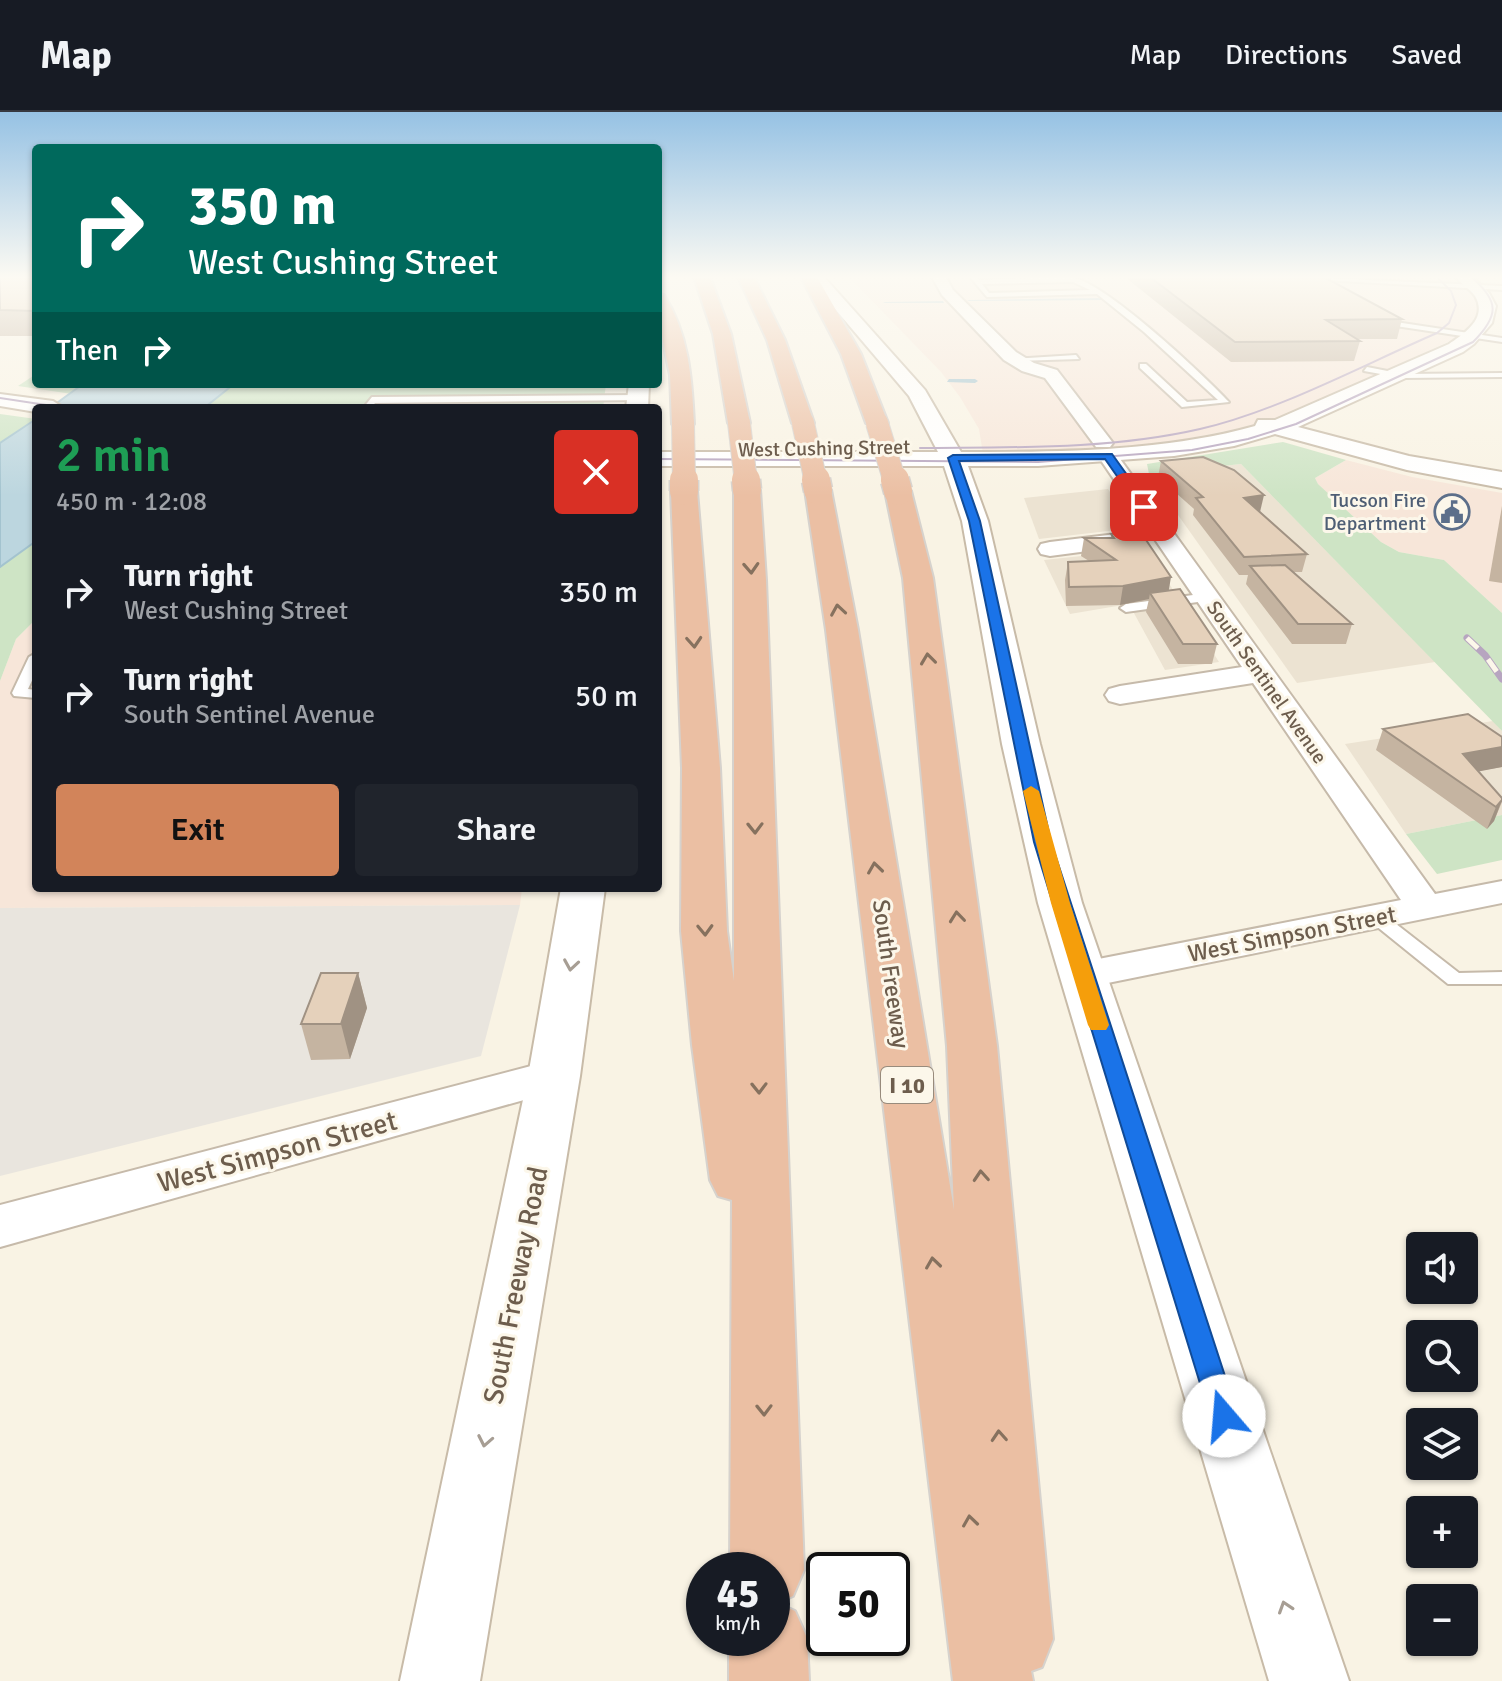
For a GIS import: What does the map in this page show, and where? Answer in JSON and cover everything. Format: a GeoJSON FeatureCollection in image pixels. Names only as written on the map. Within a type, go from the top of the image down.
{"type":"FeatureCollection","features":[{"type":"Feature","properties":{"kind":"highway"},"geometry":{"type":"LineString","coordinates":[[677,350],[701,768],[704,931],[709,986],[762,1332]]}},
{"type":"Feature","properties":{"kind":"highway"},"geometry":{"type":"LineString","coordinates":[[725,350],[739,423],[747,490],[752,595],[767,1552]]}},
{"type":"Feature","properties":{"kind":"highway","name":"South Freeway"},"geometry":{"type":"LineString","coordinates":[[779,350],[803,423],[842,630],[993,1681]]}},
{"type":"Feature","properties":{"kind":"highway"},"geometry":{"type":"LineString","coordinates":[[849,350],[877,423],[898,491],[918,578],[972,1046],[1017,1681]]}},
{"type":"Feature","properties":{"kind":"highway"},"geometry":{"type":"LineString","coordinates":[[768,1656],[769,1681]]}},
{"type":"Feature","properties":{"kind":"street"},"geometry":{"type":"LineString","coordinates":[[881,350],[910,383],[950,452],[975,521],[1043,842],[1309,1681]]}},
{"type":"Feature","properties":{"kind":"street"},"geometry":{"type":"LineString","coordinates":[[1005,350],[1014,359]]}},
{"type":"Feature","properties":{"kind":"street"},"geometry":{"type":"LineString","coordinates":[[1245,419],[1367,369],[1400,350]]}},
{"type":"Feature","properties":{"kind":"street"},"geometry":{"type":"LineString","coordinates":[[1274,428],[1449,350]]}},
{"type":"Feature","properties":{"kind":"street","name":"South Sentinel Avenue"},"geometry":{"type":"LineString","coordinates":[[1014,359],[1051,374],[1426,908]]}},
{"type":"Feature","properties":{"kind":"street"},"geometry":{"type":"LineString","coordinates":[[0,400],[32,405]]}},
{"type":"Feature","properties":{"kind":"street","name":"West Cushing Street"},"geometry":{"type":"LineString","coordinates":[[1105,449],[1245,419],[1407,463],[1502,480]]}},
{"type":"Feature","properties":{"kind":"street","name":"West Cushing Street"},"geometry":{"type":"LineString","coordinates":[[662,459],[1203,445],[1274,428]]}},
{"type":"Feature","properties":{"kind":"street","name":"West Cushing Street"},"geometry":{"type":"LineString","coordinates":[[662,449],[950,452]]}},
{"type":"Feature","properties":{"kind":"street"},"geometry":{"type":"LineString","coordinates":[[1050,549],[1164,535]]}},
{"type":"Feature","properties":{"kind":"street"},"geometry":{"type":"LineString","coordinates":[[1120,695],[1262,673]]}},
{"type":"Feature","properties":{"kind":"street","name":"South Freeway Road"},"geometry":{"type":"LineString","coordinates":[[440,1681],[554,1076],[582,892]]}},
{"type":"Feature","properties":{"kind":"street","name":"West Simpson Street"},"geometry":{"type":"LineString","coordinates":[[1083,975],[1502,892]]}},
{"type":"Feature","properties":{"kind":"street","name":"West Simpson Street"},"geometry":{"type":"LineString","coordinates":[[0,1226],[554,1076]]}},
{"type":"Feature","properties":{"kind":"lane"},"geometry":{"type":"LineString","coordinates":[[1143,366],[1185,405],[1225,402],[1169,350]]}},
{"type":"Feature","properties":{"kind":"lane"},"geometry":{"type":"LineString","coordinates":[[1014,359],[1076,357]]}},
{"type":"Feature","properties":{"kind":"lane"},"geometry":{"type":"LineString","coordinates":[[1424,362],[1466,372],[1502,375]]}},
{"type":"Feature","properties":{"kind":"lane"},"geometry":{"type":"LineString","coordinates":[[1367,369],[1394,375],[1502,375]]}},
{"type":"Feature","properties":{"kind":"lane"},"geometry":{"type":"LineString","coordinates":[[370,404],[372,400],[586,403],[638,397]]}},
{"type":"Feature","properties":{"kind":"lane"},"geometry":{"type":"LineString","coordinates":[[1126,608],[1208,597]]}},
{"type":"Feature","properties":{"kind":"lane"},"geometry":{"type":"LineString","coordinates":[[32,665],[19,693],[32,694]]}},
{"type":"Feature","properties":{"kind":"lane"},"geometry":{"type":"LineString","coordinates":[[1376,917],[1455,979],[1502,978]]}},
{"type":"Feature","properties":{"kind":"shaded area"},"geometry":{"type":"Polygon","coordinates":[[[920,350],[1430,350],[1261,424],[1156,445],[983,454],[979,429],[941,372],[920,350]]]}},
{"type":"Feature","properties":{"kind":"shaded area"},"geometry":{"type":"Polygon","coordinates":[[[1346,460],[1412,477],[1502,493],[1502,613],[1444,560],[1399,552],[1381,542],[1318,484],[1315,478],[1346,460]]]}},
{"type":"Feature","properties":{"kind":"shaded area"},"geometry":{"type":"Polygon","coordinates":[[[1241,464],[1435,662],[1297,683],[1149,474],[1241,464]]]}},
{"type":"Feature","properties":{"kind":"shaded area"},"geometry":{"type":"Polygon","coordinates":[[[1108,489],[1134,528],[1039,539],[1024,498],[1108,489]]]}},
{"type":"Feature","properties":{"kind":"shaded area"},"geometry":{"type":"Polygon","coordinates":[[[1147,549],[1219,662],[1165,670],[1129,604],[1070,614],[1044,560],[1147,549]]]}},
{"type":"Feature","properties":{"kind":"shaded area"},"geometry":{"type":"Polygon","coordinates":[[[32,623],[32,892],[522,892],[520,905],[0,908],[0,681],[16,639],[32,623]]]}},
{"type":"Feature","properties":{"kind":"shaded area"},"geometry":{"type":"Polygon","coordinates":[[[1493,721],[1502,731],[1502,815],[1406,834],[1345,744],[1493,721]]]}},
{"type":"Feature","properties":{"kind":"shaded area"},"geometry":{"type":"Polygon","coordinates":[[[520,905],[481,1056],[0,1176],[0,908],[520,905]]]}},
{"type":"Feature","properties":{"kind":"green space"},"geometry":{"type":"Polygon","coordinates":[[[32,377],[32,388],[606,388],[604,404],[67,404],[79,395],[18,386],[32,377]]]}},
{"type":"Feature","properties":{"kind":"green space"},"geometry":{"type":"Polygon","coordinates":[[[0,414],[32,418],[32,623],[16,639],[0,681],[0,414]]]}},
{"type":"Feature","properties":{"kind":"green space"},"geometry":{"type":"Polygon","coordinates":[[[1283,442],[1346,460],[1315,478],[1318,484],[1381,542],[1399,552],[1444,560],[1502,613],[1502,731],[1241,464],[1149,474],[1147,464],[1283,442]]]}},
{"type":"Feature","properties":{"kind":"green space"},"geometry":{"type":"Polygon","coordinates":[[[1502,815],[1502,860],[1437,874],[1406,834],[1502,815]]]}},
{"type":"Feature","properties":{"kind":"water"},"geometry":{"type":"Polygon","coordinates":[[[78,388],[229,388],[209,404],[56,404],[78,388]]]}},
{"type":"Feature","properties":{"kind":"water"},"geometry":{"type":"Polygon","coordinates":[[[32,422],[32,544],[0,567],[0,443],[32,422]]]}},
{"type":"Feature","properties":{"kind":"building"},"geometry":{"type":"Polygon","coordinates":[[[1203,457],[1234,470],[1264,495],[1244,498],[1307,554],[1244,557],[1196,498],[1203,497],[1161,461],[1203,457]]]}},
{"type":"Feature","properties":{"kind":"building"},"geometry":{"type":"Polygon","coordinates":[[[1140,531],[1171,577],[1123,586],[1069,587],[1068,562],[1116,560],[1084,538],[1114,538],[1111,534],[1140,531]]]}},
{"type":"Feature","properties":{"kind":"building"},"geometry":{"type":"Polygon","coordinates":[[[1285,565],[1352,624],[1298,624],[1250,566],[1285,565]]]}},
{"type":"Feature","properties":{"kind":"building"},"geometry":{"type":"Polygon","coordinates":[[[1180,589],[1217,644],[1183,644],[1150,593],[1180,589]]]}},
{"type":"Feature","properties":{"kind":"building"},"geometry":{"type":"Polygon","coordinates":[[[1468,714],[1502,737],[1502,747],[1463,754],[1502,798],[1496,807],[1383,729],[1468,714]]]}},
{"type":"Feature","properties":{"kind":"building"},"geometry":{"type":"Polygon","coordinates":[[[321,973],[358,973],[341,1024],[301,1024],[321,973]]]}},
{"type":"Feature","properties":{"kind":"waterway"},"geometry":{"type":"LineString","coordinates":[[949,381],[975,381]]}},
{"type":"Feature","properties":{"kind":"tram line"},"geometry":{"type":"LineString","coordinates":[[920,448],[1095,444],[1200,429],[1260,411],[1399,350]]}},
{"type":"Feature","properties":{"kind":"tram line"},"geometry":{"type":"LineString","coordinates":[[662,459],[1038,462],[1192,450],[1248,439],[1296,424],[1455,350]]}},
{"type":"Feature","properties":{"kind":"tram line"},"geometry":{"type":"LineString","coordinates":[[0,398],[40,404]]}},
{"type":"Feature","properties":{"kind":"railway"},"geometry":{"type":"LineString","coordinates":[[1467,638],[1485,655],[1502,679]]}},
{"type":"Feature","properties":{"kind":"slow traffic"},"geometry":{"type":"LineString","coordinates":[[1031,791],[1060,903],[1099,1025]]}},
{"type":"Feature","properties":{"kind":"place","name":"Tucson Fire Department"},"geometry":{"type":"Point","coordinates":[1452,512]}},
{"type":"Feature","properties":{"kind":"route"},"geometry":{"type":"LineString","coordinates":[[1144,507],[1108,456],[953,458],[975,521],[1021,744],[1060,903],[1224,1416]]}}]}
